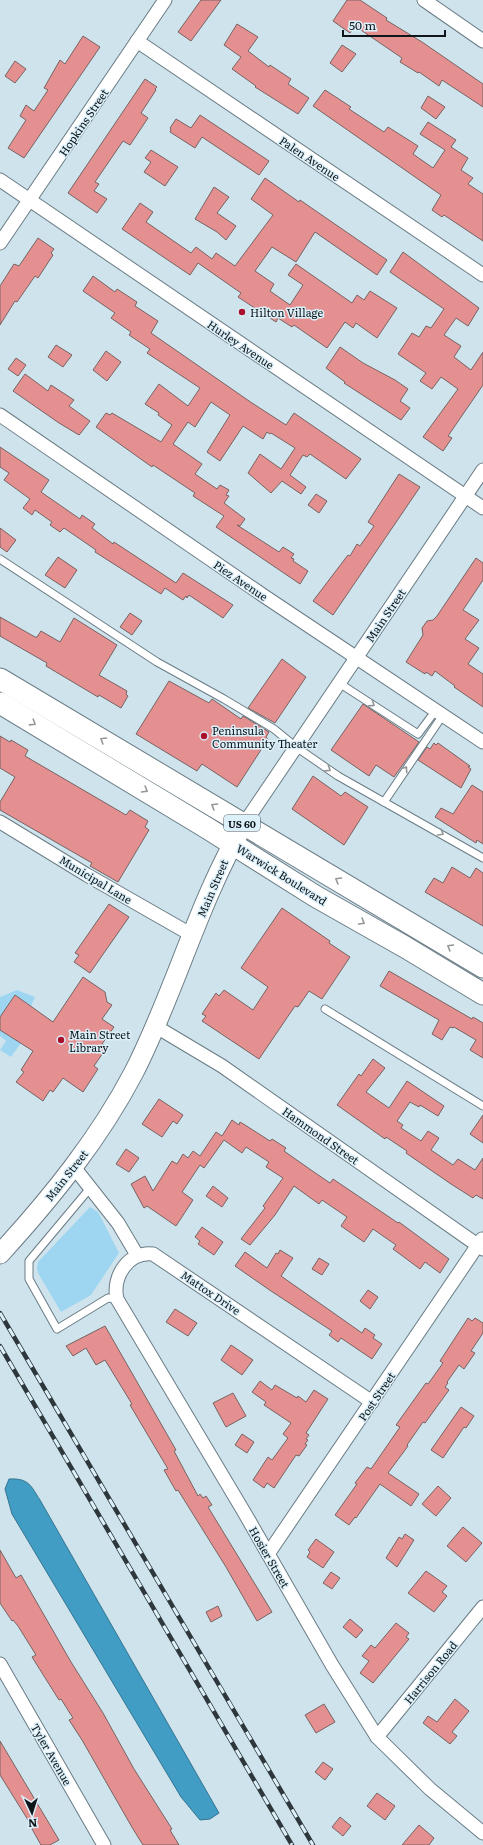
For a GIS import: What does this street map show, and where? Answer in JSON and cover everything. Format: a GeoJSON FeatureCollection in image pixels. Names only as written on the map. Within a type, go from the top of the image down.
{"type":"FeatureCollection","features":[{"type":"Feature","properties":{"kind":"main road","name":"Warwick Boulevard"},"geometry":{"type":"LineString","coordinates":[[0,679],[483,967]]}},
{"type":"Feature","properties":{"kind":"main road","name":"Warwick Boulevard"},"geometry":{"type":"LineString","coordinates":[[0,703],[233,844],[315,896],[405,947],[483,994]]}},
{"type":"Feature","properties":{"kind":"main road","name":"Main Street"},"geometry":{"type":"LineString","coordinates":[[0,1254],[26,1226],[73,1166],[96,1136],[116,1104],[134,1071],[155,1026],[223,862],[244,824]]}},
{"type":"Feature","properties":{"kind":"street","name":"Hopkins Street"},"geometry":{"type":"LineString","coordinates":[[0,243],[165,0]]}},
{"type":"Feature","properties":{"kind":"street"},"geometry":{"type":"LineString","coordinates":[[424,0],[483,40]]}},
{"type":"Feature","properties":{"kind":"street","name":"Palen Avenue"},"geometry":{"type":"LineString","coordinates":[[137,42],[483,275]]}},
{"type":"Feature","properties":{"kind":"street","name":"Hurley Avenue"},"geometry":{"type":"LineString","coordinates":[[0,180],[483,508]]}},
{"type":"Feature","properties":{"kind":"street","name":"Piez Avenue"},"geometry":{"type":"LineString","coordinates":[[0,415],[483,742]]}},
{"type":"Feature","properties":{"kind":"street","name":"Main Street"},"geometry":{"type":"LineString","coordinates":[[244,824],[483,470]]}},
{"type":"Feature","properties":{"kind":"street","name":"Municipal Lane"},"geometry":{"type":"LineString","coordinates":[[0,822],[87,875],[192,934]]}},
{"type":"Feature","properties":{"kind":"street","name":"Hammond Street"},"geometry":{"type":"LineString","coordinates":[[155,1026],[226,1069],[481,1244]]}},
{"type":"Feature","properties":{"kind":"street"},"geometry":{"type":"LineString","coordinates":[[73,1166],[118,1223],[137,1255]]}},
{"type":"Feature","properties":{"kind":"street","name":"Post Street"},"geometry":{"type":"LineString","coordinates":[[268,1554],[481,1244]]}},
{"type":"Feature","properties":{"kind":"street","name":"Mattox Drive"},"geometry":{"type":"LineString","coordinates":[[137,1255],[145,1253],[158,1256],[372,1402]]}},
{"type":"Feature","properties":{"kind":"street","name":"Hosier Street"},"geometry":{"type":"LineString","coordinates":[[137,1255],[116,1280],[115,1290],[117,1299],[332,1665],[377,1737],[430,1789],[483,1833]]}},
{"type":"Feature","properties":{"kind":"street","name":"Harrison Road"},"geometry":{"type":"LineString","coordinates":[[377,1737],[483,1607]]}},
{"type":"Feature","properties":{"kind":"street","name":"Tyler Avenue"},"geometry":{"type":"LineString","coordinates":[[0,1664],[104,1845]]}},
{"type":"Feature","properties":{"kind":"lane"},"geometry":{"type":"LineString","coordinates":[[0,559],[120,640],[213,692],[274,729],[296,747],[338,776],[483,858]]}},
{"type":"Feature","properties":{"kind":"lane"},"geometry":{"type":"LineString","coordinates":[[339,683],[418,734],[439,712]]}},
{"type":"Feature","properties":{"kind":"lane"},"geometry":{"type":"LineString","coordinates":[[384,802],[439,712]]}},
{"type":"Feature","properties":{"kind":"lane"},"geometry":{"type":"LineString","coordinates":[[325,1009],[483,1106]]}},
{"type":"Feature","properties":{"kind":"lane"},"geometry":{"type":"LineString","coordinates":[[91,1187],[29,1261],[29,1279],[57,1329],[108,1298],[117,1299]]}},
{"type":"Feature","properties":{"kind":"shaded area"},"geometry":{"type":"Polygon","coordinates":[[[17,990],[35,997],[31,1006],[15,995],[0,1017],[0,997],[17,990]]]}},
{"type":"Feature","properties":{"kind":"shaded area"},"geometry":{"type":"Polygon","coordinates":[[[0,1030],[21,1043],[11,1057],[0,1050],[6,1041],[0,1036],[0,1030]]]}},
{"type":"Feature","properties":{"kind":"shaded area"},"geometry":{"type":"Polygon","coordinates":[[[90,1207],[98,1212],[119,1253],[91,1295],[61,1312],[38,1273],[38,1262],[90,1207]]]}},
{"type":"Feature","properties":{"kind":"shaded area"},"geometry":{"type":"Polygon","coordinates":[[[9,1479],[21,1480],[29,1484],[40,1500],[219,1813],[210,1819],[200,1820],[181,1797],[12,1514],[5,1489],[9,1479]]]}},
{"type":"Feature","properties":{"kind":"building"},"geometry":{"type":"Polygon","coordinates":[[[201,0],[221,0],[191,41],[178,32],[201,0]]]}},
{"type":"Feature","properties":{"kind":"building"},"geometry":{"type":"Polygon","coordinates":[[[347,0],[360,0],[387,18],[386,20],[422,42],[483,84],[483,107],[442,80],[439,86],[419,72],[418,73],[400,62],[402,58],[355,26],[350,33],[333,21],[347,0]]]}},
{"type":"Feature","properties":{"kind":"building"},"geometry":{"type":"Polygon","coordinates":[[[237,24],[258,37],[248,51],[269,67],[270,65],[291,79],[288,84],[309,98],[298,114],[255,87],[256,86],[232,69],[241,57],[224,45],[237,24]]]}},
{"type":"Feature","properties":{"kind":"building"},"geometry":{"type":"Polygon","coordinates":[[[83,36],[100,47],[24,158],[8,148],[26,120],[20,116],[26,105],[34,111],[48,90],[44,88],[60,60],[65,64],[83,36]]]}},
{"type":"Feature","properties":{"kind":"building"},"geometry":{"type":"Polygon","coordinates":[[[342,45],[356,54],[342,72],[330,63],[342,45]]]}},
{"type":"Feature","properties":{"kind":"building"},"geometry":{"type":"Polygon","coordinates":[[[15,61],[26,69],[15,83],[5,76],[15,61]]]}},
{"type":"Feature","properties":{"kind":"building"},"geometry":{"type":"Polygon","coordinates":[[[145,79],[157,87],[141,113],[148,118],[130,145],[123,141],[95,182],[99,184],[94,191],[107,199],[97,213],[68,193],[145,79]]]}},
{"type":"Feature","properties":{"kind":"building"},"geometry":{"type":"Polygon","coordinates":[[[325,90],[351,107],[349,109],[384,132],[388,127],[418,146],[413,154],[433,168],[445,150],[420,134],[428,122],[456,140],[451,147],[468,158],[461,170],[473,178],[468,184],[483,194],[483,241],[444,215],[442,217],[432,210],[441,195],[313,106],[325,90]]]}},
{"type":"Feature","properties":{"kind":"building"},"geometry":{"type":"Polygon","coordinates":[[[428,96],[445,107],[436,119],[421,108],[428,96]]]}},
{"type":"Feature","properties":{"kind":"building"},"geometry":{"type":"Polygon","coordinates":[[[200,115],[269,161],[259,175],[202,137],[195,148],[170,132],[170,128],[176,119],[191,128],[200,115]]]}},
{"type":"Feature","properties":{"kind":"building"},"geometry":{"type":"Polygon","coordinates":[[[151,150],[178,167],[165,186],[144,172],[151,162],[145,158],[151,150]]]}},
{"type":"Feature","properties":{"kind":"building"},"geometry":{"type":"Polygon","coordinates":[[[265,178],[299,202],[300,200],[387,260],[377,275],[315,232],[296,262],[272,247],[255,271],[274,284],[270,291],[290,305],[303,285],[288,275],[296,264],[352,303],[357,295],[364,300],[370,291],[397,308],[377,338],[356,323],[353,328],[345,322],[327,348],[294,325],[292,327],[278,318],[276,322],[238,297],[241,293],[198,263],[190,275],[122,229],[140,203],[153,212],[146,222],[191,253],[196,247],[212,259],[216,253],[235,266],[273,215],[251,199],[265,178]]]}},
{"type":"Feature","properties":{"kind":"building"},"geometry":{"type":"Polygon","coordinates":[[[214,187],[229,197],[217,213],[236,226],[226,240],[217,232],[195,219],[214,187]]]}},
{"type":"Feature","properties":{"kind":"building"},"geometry":{"type":"Polygon","coordinates":[[[38,238],[54,249],[51,253],[53,255],[38,278],[35,276],[17,302],[15,301],[0,325],[0,286],[14,264],[19,266],[38,238]]]}},
{"type":"Feature","properties":{"kind":"building"},"geometry":{"type":"Polygon","coordinates":[[[403,252],[479,308],[468,326],[456,318],[444,335],[461,346],[454,357],[471,370],[483,352],[483,385],[448,436],[452,438],[443,451],[423,437],[458,389],[441,377],[432,389],[420,381],[426,373],[398,354],[412,333],[419,337],[426,326],[431,328],[444,309],[390,272],[403,252]]]}},
{"type":"Feature","properties":{"kind":"building"},"geometry":{"type":"Polygon","coordinates":[[[93,276],[115,292],[117,289],[137,302],[135,306],[158,321],[151,333],[252,403],[286,425],[294,413],[361,459],[346,479],[310,454],[307,457],[303,455],[290,475],[306,487],[301,494],[282,481],[271,493],[248,473],[260,454],[281,469],[295,448],[271,433],[270,434],[267,432],[263,439],[243,426],[220,461],[207,452],[230,415],[211,402],[195,427],[188,422],[173,444],[202,464],[195,474],[217,489],[220,485],[229,490],[226,495],[229,496],[224,503],[245,519],[240,526],[237,525],[279,552],[283,547],[294,554],[291,558],[294,559],[293,561],[308,571],[300,584],[216,527],[224,516],[193,496],[195,493],[153,465],[152,467],[96,427],[106,413],[110,415],[112,413],[161,442],[172,425],[158,415],[159,413],[145,404],[159,384],[188,406],[200,388],[147,353],[150,349],[129,335],[131,332],[111,318],[115,313],[83,291],[93,276]]]}},
{"type":"Feature","properties":{"kind":"building"},"geometry":{"type":"Polygon","coordinates":[[[56,345],[72,355],[63,367],[48,357],[56,345]]]}},
{"type":"Feature","properties":{"kind":"building"},"geometry":{"type":"Polygon","coordinates":[[[340,347],[363,363],[395,380],[408,389],[400,401],[410,408],[401,420],[344,383],[345,382],[326,368],[340,347]]]}},
{"type":"Feature","properties":{"kind":"building"},"geometry":{"type":"Polygon","coordinates":[[[106,351],[121,362],[107,381],[93,370],[106,351]]]}},
{"type":"Feature","properties":{"kind":"building"},"geometry":{"type":"Polygon","coordinates":[[[16,358],[26,365],[18,376],[8,369],[16,358]]]}},
{"type":"Feature","properties":{"kind":"building"},"geometry":{"type":"Polygon","coordinates":[[[25,374],[48,391],[51,385],[74,400],[69,406],[90,421],[79,435],[13,391],[25,374]]]}},
{"type":"Feature","properties":{"kind":"building"},"geometry":{"type":"Polygon","coordinates":[[[0,447],[49,480],[41,492],[80,519],[82,515],[95,524],[92,528],[113,544],[114,542],[176,583],[183,573],[233,605],[223,618],[189,595],[183,600],[165,588],[161,594],[95,552],[96,550],[64,528],[60,532],[50,525],[52,522],[35,510],[32,515],[23,508],[30,499],[4,480],[9,473],[0,467],[0,447]]]}},
{"type":"Feature","properties":{"kind":"building"},"geometry":{"type":"Polygon","coordinates":[[[399,474],[420,487],[333,615],[313,601],[348,555],[350,556],[357,544],[360,546],[374,526],[368,522],[399,474]]]}},
{"type":"Feature","properties":{"kind":"building"},"geometry":{"type":"Polygon","coordinates":[[[316,494],[327,501],[319,513],[308,505],[316,494]]]}},
{"type":"Feature","properties":{"kind":"building"},"geometry":{"type":"Polygon","coordinates":[[[0,528],[16,540],[7,552],[0,547],[0,528]]]}},
{"type":"Feature","properties":{"kind":"building"},"geometry":{"type":"Polygon","coordinates":[[[58,557],[77,570],[65,588],[45,575],[58,557]]]}},
{"type":"Feature","properties":{"kind":"building"},"geometry":{"type":"Polygon","coordinates":[[[476,558],[483,563],[483,580],[463,610],[479,620],[465,639],[479,648],[468,664],[483,674],[483,707],[454,687],[455,686],[435,671],[432,676],[426,672],[425,674],[406,662],[423,635],[422,628],[427,621],[433,620],[437,616],[476,558]]]}},
{"type":"Feature","properties":{"kind":"building"},"geometry":{"type":"Polygon","coordinates":[[[130,613],[142,621],[132,635],[120,627],[130,613]]]}},
{"type":"Feature","properties":{"kind":"building"},"geometry":{"type":"Polygon","coordinates":[[[0,617],[35,637],[37,637],[41,631],[60,642],[74,618],[117,645],[99,675],[127,691],[126,694],[128,696],[121,708],[99,695],[98,697],[46,666],[47,663],[0,636],[0,617]]]}},
{"type":"Feature","properties":{"kind":"building"},"geometry":{"type":"Polygon","coordinates":[[[282,659],[306,677],[275,723],[248,708],[282,659]]]}},
{"type":"Feature","properties":{"kind":"building"},"geometry":{"type":"Polygon","coordinates":[[[169,681],[209,703],[212,699],[241,719],[243,716],[269,732],[266,737],[268,739],[237,787],[202,764],[197,771],[136,734],[169,681]]]}},
{"type":"Feature","properties":{"kind":"building"},"geometry":{"type":"Polygon","coordinates":[[[363,704],[419,742],[394,777],[376,765],[369,776],[331,750],[363,704]]]}},
{"type":"Feature","properties":{"kind":"building"},"geometry":{"type":"Polygon","coordinates":[[[0,736],[10,742],[11,740],[28,750],[25,756],[126,815],[130,810],[148,821],[145,827],[149,830],[118,882],[90,866],[92,863],[0,810],[0,802],[15,777],[0,768],[0,736]]]}},
{"type":"Feature","properties":{"kind":"building"},"geometry":{"type":"Polygon","coordinates":[[[434,743],[436,745],[438,743],[470,766],[468,767],[471,769],[461,788],[418,760],[427,747],[430,749],[434,743]]]}},
{"type":"Feature","properties":{"kind":"building"},"geometry":{"type":"Polygon","coordinates":[[[313,776],[341,796],[345,792],[368,807],[344,845],[292,809],[313,776]]]}},
{"type":"Feature","properties":{"kind":"building"},"geometry":{"type":"Polygon","coordinates":[[[472,785],[483,792],[483,844],[477,840],[476,843],[435,817],[441,808],[453,814],[472,785]]]}},
{"type":"Feature","properties":{"kind":"building"},"geometry":{"type":"Polygon","coordinates":[[[452,867],[470,878],[476,868],[483,873],[483,926],[425,892],[434,878],[443,883],[452,867]]]}},
{"type":"Feature","properties":{"kind":"building"},"geometry":{"type":"Polygon","coordinates":[[[109,904],[129,917],[90,973],[74,962],[79,955],[75,953],[109,904]]]}},
{"type":"Feature","properties":{"kind":"building"},"geometry":{"type":"Polygon","coordinates":[[[282,908],[330,941],[329,943],[350,957],[322,999],[309,991],[298,1007],[295,1006],[259,1059],[202,1021],[206,1016],[202,1014],[216,993],[219,996],[224,990],[253,1010],[268,987],[241,968],[282,908]]]}},
{"type":"Feature","properties":{"kind":"building"},"geometry":{"type":"Polygon","coordinates":[[[389,971],[472,1019],[473,1017],[483,1023],[483,1058],[470,1050],[476,1040],[454,1027],[450,1027],[442,1040],[432,1034],[439,1020],[380,986],[389,971]]]}},
{"type":"Feature","properties":{"kind":"building","name":"Main Street Library"},"geometry":{"type":"Polygon","coordinates":[[[83,977],[105,992],[107,1002],[112,1005],[102,1019],[114,1027],[102,1044],[107,1047],[94,1066],[98,1069],[83,1092],[63,1078],[53,1092],[50,1090],[43,1101],[16,1082],[24,1072],[21,1070],[33,1051],[0,1030],[0,1017],[15,995],[53,1022],[83,977]]]}},
{"type":"Feature","properties":{"kind":"building"},"geometry":{"type":"Polygon","coordinates":[[[373,1059],[385,1068],[366,1092],[389,1108],[407,1081],[444,1106],[438,1116],[420,1105],[419,1107],[410,1102],[397,1121],[403,1125],[401,1128],[421,1141],[428,1131],[439,1138],[431,1150],[453,1165],[458,1159],[475,1170],[483,1158],[483,1199],[476,1195],[473,1198],[451,1184],[406,1153],[407,1151],[386,1137],[385,1139],[337,1105],[359,1074],[361,1076],[373,1059]]]}},
{"type":"Feature","properties":{"kind":"building"},"geometry":{"type":"Polygon","coordinates":[[[159,1099],[183,1115],[177,1124],[173,1121],[162,1137],[142,1124],[159,1099]]]}},
{"type":"Feature","properties":{"kind":"building"},"geometry":{"type":"Polygon","coordinates":[[[483,1115],[483,1143],[470,1134],[483,1115]]]}},
{"type":"Feature","properties":{"kind":"building"},"geometry":{"type":"Polygon","coordinates":[[[232,1120],[239,1125],[240,1122],[270,1141],[272,1139],[286,1148],[284,1151],[330,1183],[333,1179],[398,1223],[399,1222],[449,1259],[440,1273],[425,1262],[420,1269],[393,1249],[396,1245],[373,1229],[364,1242],[341,1226],[347,1217],[322,1200],[319,1204],[294,1186],[275,1215],[250,1245],[241,1239],[265,1208],[263,1206],[283,1178],[266,1167],[269,1162],[246,1147],[242,1153],[224,1140],[204,1168],[200,1165],[182,1192],[193,1200],[176,1226],[147,1206],[144,1208],[131,1184],[145,1176],[153,1191],[172,1161],[177,1164],[183,1154],[188,1158],[193,1151],[200,1156],[216,1132],[222,1136],[232,1120]]]}},
{"type":"Feature","properties":{"kind":"building"},"geometry":{"type":"Polygon","coordinates":[[[126,1149],[139,1158],[129,1172],[116,1164],[126,1149]]]}},
{"type":"Feature","properties":{"kind":"building"},"geometry":{"type":"Polygon","coordinates":[[[213,1186],[228,1198],[222,1207],[206,1196],[213,1186]]]}},
{"type":"Feature","properties":{"kind":"building"},"geometry":{"type":"Polygon","coordinates":[[[202,1227],[223,1242],[214,1255],[198,1244],[200,1241],[195,1237],[202,1227]]]}},
{"type":"Feature","properties":{"kind":"building"},"geometry":{"type":"Polygon","coordinates":[[[280,1250],[293,1258],[281,1276],[362,1333],[365,1328],[375,1335],[373,1338],[382,1344],[372,1359],[341,1338],[338,1342],[329,1335],[332,1331],[235,1266],[245,1252],[267,1268],[276,1253],[278,1254],[280,1250]]]}},
{"type":"Feature","properties":{"kind":"building"},"geometry":{"type":"Polygon","coordinates":[[[319,1258],[329,1264],[322,1275],[312,1269],[319,1258]]]}},
{"type":"Feature","properties":{"kind":"building"},"geometry":{"type":"Polygon","coordinates":[[[368,1290],[378,1297],[370,1309],[360,1301],[368,1290]]]}},
{"type":"Feature","properties":{"kind":"building"},"geometry":{"type":"Polygon","coordinates":[[[175,1309],[197,1323],[188,1336],[166,1322],[175,1309]]]}},
{"type":"Feature","properties":{"kind":"building"},"geometry":{"type":"Polygon","coordinates":[[[468,1318],[472,1321],[475,1318],[483,1323],[483,1333],[471,1351],[475,1353],[464,1369],[459,1365],[445,1387],[449,1390],[425,1423],[423,1422],[407,1445],[408,1446],[388,1473],[419,1494],[411,1506],[380,1484],[356,1518],[355,1517],[349,1525],[335,1515],[357,1484],[355,1483],[367,1467],[371,1469],[400,1427],[396,1425],[426,1383],[428,1384],[443,1363],[440,1361],[468,1318]]]}},
{"type":"Feature","properties":{"kind":"building"},"geometry":{"type":"Polygon","coordinates":[[[105,1326],[176,1450],[174,1451],[198,1496],[200,1494],[203,1498],[206,1496],[212,1505],[208,1507],[272,1612],[257,1621],[226,1567],[178,1490],[176,1491],[164,1470],[168,1469],[130,1405],[132,1404],[105,1360],[96,1365],[86,1348],[73,1356],[66,1346],[105,1326]]]}},
{"type":"Feature","properties":{"kind":"building"},"geometry":{"type":"Polygon","coordinates":[[[231,1345],[253,1360],[242,1375],[221,1360],[231,1345]]]}},
{"type":"Feature","properties":{"kind":"building"},"geometry":{"type":"Polygon","coordinates":[[[260,1381],[272,1390],[275,1385],[297,1398],[298,1396],[306,1402],[314,1390],[328,1399],[306,1433],[309,1435],[305,1444],[307,1445],[299,1456],[296,1455],[274,1488],[267,1483],[264,1488],[253,1480],[268,1457],[272,1460],[288,1438],[283,1434],[291,1423],[264,1405],[266,1402],[252,1392],[260,1381]]]}},
{"type":"Feature","properties":{"kind":"building"},"geometry":{"type":"Polygon","coordinates":[[[233,1393],[246,1416],[226,1427],[213,1403],[233,1393]]]}},
{"type":"Feature","properties":{"kind":"building"},"geometry":{"type":"Polygon","coordinates":[[[461,1407],[474,1416],[466,1428],[464,1427],[443,1458],[431,1450],[461,1407]]]}},
{"type":"Feature","properties":{"kind":"building"},"geometry":{"type":"Polygon","coordinates":[[[242,1434],[254,1442],[247,1453],[235,1445],[242,1434]]]}},
{"type":"Feature","properties":{"kind":"building"},"geometry":{"type":"Polygon","coordinates":[[[438,1486],[451,1498],[436,1516],[422,1504],[438,1486]]]}},
{"type":"Feature","properties":{"kind":"building"},"geometry":{"type":"Polygon","coordinates":[[[463,1527],[482,1543],[466,1562],[447,1546],[463,1527]]]}},
{"type":"Feature","properties":{"kind":"building"},"geometry":{"type":"Polygon","coordinates":[[[405,1534],[414,1540],[397,1567],[386,1558],[399,1537],[402,1539],[405,1534]]]}},
{"type":"Feature","properties":{"kind":"building"},"geometry":{"type":"Polygon","coordinates":[[[316,1539],[334,1552],[323,1568],[307,1557],[310,1552],[308,1550],[316,1539]]]}},
{"type":"Feature","properties":{"kind":"building"},"geometry":{"type":"Polygon","coordinates":[[[0,1550],[16,1578],[21,1575],[71,1662],[103,1713],[134,1769],[172,1829],[170,1830],[179,1845],[143,1845],[133,1829],[69,1720],[73,1718],[61,1699],[59,1700],[32,1657],[36,1655],[18,1626],[13,1620],[12,1621],[0,1603],[0,1550]]]}},
{"type":"Feature","properties":{"kind":"building"},"geometry":{"type":"Polygon","coordinates":[[[426,1571],[447,1586],[442,1592],[447,1596],[434,1612],[408,1593],[426,1571]]]}},
{"type":"Feature","properties":{"kind":"building"},"geometry":{"type":"Polygon","coordinates":[[[331,1572],[340,1578],[332,1589],[323,1583],[331,1572]]]}},
{"type":"Feature","properties":{"kind":"building"},"geometry":{"type":"Polygon","coordinates":[[[218,1606],[222,1616],[211,1622],[206,1612],[218,1606]]]}},
{"type":"Feature","properties":{"kind":"building"},"geometry":{"type":"Polygon","coordinates":[[[350,1619],[363,1630],[356,1638],[343,1627],[350,1619]]]}},
{"type":"Feature","properties":{"kind":"building"},"geometry":{"type":"Polygon","coordinates":[[[396,1623],[409,1633],[406,1637],[409,1639],[373,1683],[360,1673],[369,1661],[362,1656],[371,1645],[375,1648],[396,1623]]]}},
{"type":"Feature","properties":{"kind":"building"},"geometry":{"type":"Polygon","coordinates":[[[455,1699],[469,1711],[452,1732],[457,1736],[450,1744],[423,1723],[428,1716],[437,1722],[455,1699]]]}},
{"type":"Feature","properties":{"kind":"building"},"geometry":{"type":"Polygon","coordinates":[[[324,1704],[335,1722],[316,1733],[305,1715],[324,1704]]]}},
{"type":"Feature","properties":{"kind":"building"},"geometry":{"type":"Polygon","coordinates":[[[0,1741],[59,1840],[50,1845],[41,1845],[32,1829],[33,1828],[0,1775],[0,1741]]]}},
{"type":"Feature","properties":{"kind":"building"},"geometry":{"type":"Polygon","coordinates":[[[323,1762],[333,1769],[325,1780],[315,1772],[323,1762]]]}},
{"type":"Feature","properties":{"kind":"building"},"geometry":{"type":"Polygon","coordinates":[[[377,1793],[395,1806],[385,1820],[367,1806],[377,1793]]]}},
{"type":"Feature","properties":{"kind":"building"},"geometry":{"type":"Polygon","coordinates":[[[340,1817],[351,1826],[343,1836],[332,1827],[340,1817]]]}},
{"type":"Feature","properties":{"kind":"building"},"geometry":{"type":"Polygon","coordinates":[[[419,1825],[434,1838],[429,1845],[402,1845],[419,1825]]]}},
{"type":"Feature","properties":{"kind":"railway"},"geometry":{"type":"LineString","coordinates":[[0,1313],[313,1845]]}},
{"type":"Feature","properties":{"kind":"railway"},"geometry":{"type":"LineString","coordinates":[[0,1346],[292,1845]]}},
{"type":"Feature","properties":{"kind":"place","name":"Hilton Village"},"geometry":{"type":"Point","coordinates":[242,312]}},
{"type":"Feature","properties":{"kind":"place","name":"Peninsula Community Theater"},"geometry":{"type":"Point","coordinates":[204,736]}},
{"type":"Feature","properties":{"kind":"place","name":"Main Street Library"},"geometry":{"type":"Point","coordinates":[61,1040]}}]}
